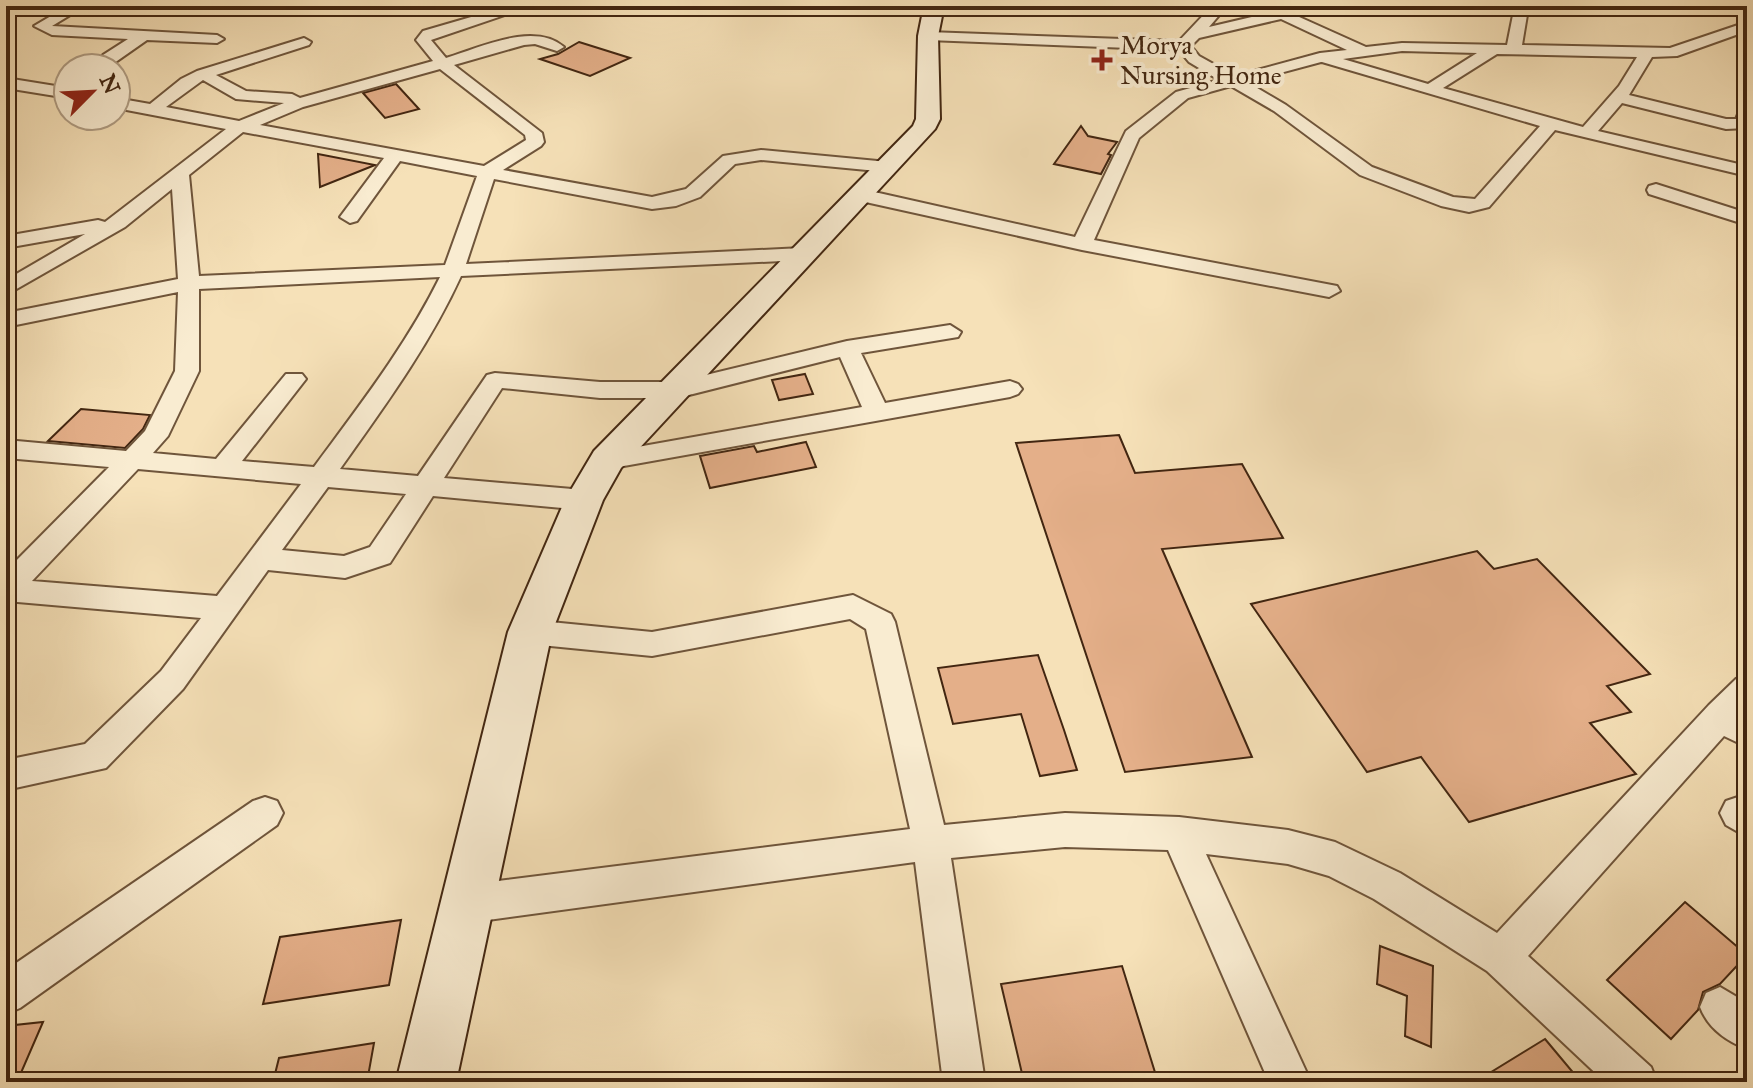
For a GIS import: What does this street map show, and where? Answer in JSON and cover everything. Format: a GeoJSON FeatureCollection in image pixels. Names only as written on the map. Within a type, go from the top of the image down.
{"type":"FeatureCollection","features":[{"type":"Feature","properties":{"kind":"main road"},"geometry":{"type":"LineString","coordinates":[[426,1082],[530,632],[584,500],[607,460],[888,167],[928,119],[931,18]]}},
{"type":"Feature","properties":{"kind":"street"},"geometry":{"type":"LineString","coordinates":[[78,6],[41,26],[52,31],[217,39]]}},
{"type":"Feature","properties":{"kind":"street"},"geometry":{"type":"LineString","coordinates":[[6,775],[94,757],[172,680],[322,475],[432,315],[454,269],[487,172],[535,142],[533,133],[442,63],[423,40],[428,34],[524,6]]}},
{"type":"Feature","properties":{"kind":"street"},"geometry":{"type":"LineString","coordinates":[[831,6],[931,18],[1187,40],[1323,6]]}},
{"type":"Feature","properties":{"kind":"street"},"geometry":{"type":"LineString","coordinates":[[1187,40],[1220,6]]}},
{"type":"Feature","properties":{"kind":"street"},"geometry":{"type":"LineString","coordinates":[[1261,6],[1362,51]]}},
{"type":"Feature","properties":{"kind":"street"},"geometry":{"type":"LineString","coordinates":[[1514,49],[1520,15],[1515,6]]}},
{"type":"Feature","properties":{"kind":"street"},"geometry":{"type":"LineString","coordinates":[[1082,244],[1132,135],[1182,95],[1320,58],[1362,51],[1402,47],[1672,53],[1747,26]]}},
{"type":"Feature","properties":{"kind":"street"},"geometry":{"type":"LineString","coordinates":[[1726,32],[1747,40]]}},
{"type":"Feature","properties":{"kind":"street"},"geometry":{"type":"LineString","coordinates":[[118,52],[146,34]]}},
{"type":"Feature","properties":{"kind":"street"},"geometry":{"type":"LineString","coordinates":[[6,289],[118,223],[239,127],[311,100],[523,41],[536,40],[557,47]]}},
{"type":"Feature","properties":{"kind":"street"},"geometry":{"type":"LineString","coordinates":[[1187,40],[1194,59],[1280,108],[1366,171],[1448,202],[1469,206],[1482,203],[1551,124]]}},
{"type":"Feature","properties":{"kind":"street"},"geometry":{"type":"LineString","coordinates":[[153,110],[187,82],[203,74],[304,42]]}},
{"type":"Feature","properties":{"kind":"street"},"geometry":{"type":"LineString","coordinates":[[1431,89],[1494,49]]}},
{"type":"Feature","properties":{"kind":"street"},"geometry":{"type":"LineString","coordinates":[[1587,133],[1618,97],[1647,53]]}},
{"type":"Feature","properties":{"kind":"street"},"geometry":{"type":"LineString","coordinates":[[1320,58],[1551,124],[1747,171]]}},
{"type":"Feature","properties":{"kind":"street"},"geometry":{"type":"LineString","coordinates":[[203,74],[242,96],[311,100]]}},
{"type":"Feature","properties":{"kind":"street"},"geometry":{"type":"LineString","coordinates":[[6,83],[52,90]]}},
{"type":"Feature","properties":{"kind":"street"},"geometry":{"type":"LineString","coordinates":[[1618,97],[1726,124],[1742,124],[1747,111]]}},
{"type":"Feature","properties":{"kind":"street"},"geometry":{"type":"LineString","coordinates":[[132,106],[652,203],[676,200],[693,193],[729,160],[741,157],[761,155],[888,167]]}},
{"type":"Feature","properties":{"kind":"street"},"geometry":{"type":"LineString","coordinates":[[350,217],[396,155]]}},
{"type":"Feature","properties":{"kind":"street"},"geometry":{"type":"LineString","coordinates":[[6,589],[155,436],[187,371],[189,283],[180,174]]}},
{"type":"Feature","properties":{"kind":"street"},"geometry":{"type":"LineString","coordinates":[[1656,190],[1747,219]]}},
{"type":"Feature","properties":{"kind":"street"},"geometry":{"type":"LineString","coordinates":[[861,195],[1082,244],[1329,291]]}},
{"type":"Feature","properties":{"kind":"street"},"geometry":{"type":"LineString","coordinates":[[6,242],[118,223]]}},
{"type":"Feature","properties":{"kind":"street"},"geometry":{"type":"LineString","coordinates":[[6,320],[189,283],[802,254]]}},
{"type":"Feature","properties":{"kind":"street"},"geometry":{"type":"LineString","coordinates":[[261,559],[345,567],[380,555],[495,380],[600,390],[677,390],[847,348],[950,332]]}},
{"type":"Feature","properties":{"kind":"street"},"geometry":{"type":"LineString","coordinates":[[847,348],[876,411]]}},
{"type":"Feature","properties":{"kind":"street"},"geometry":{"type":"LineString","coordinates":[[223,467],[294,379]]}},
{"type":"Feature","properties":{"kind":"street"},"geometry":{"type":"LineString","coordinates":[[607,460],[1010,389]]}},
{"type":"Feature","properties":{"kind":"street"},"geometry":{"type":"LineString","coordinates":[[6,472],[17,450],[584,500]]}},
{"type":"Feature","properties":{"kind":"street"},"geometry":{"type":"LineString","coordinates":[[6,589],[225,608]]}},
{"type":"Feature","properties":{"kind":"street"},"geometry":{"type":"LineString","coordinates":[[530,632],[652,644],[853,607],[880,622],[931,843],[964,1082]]}},
{"type":"Feature","properties":{"kind":"street"},"geometry":{"type":"LineString","coordinates":[[1501,957],[1733,724],[1747,688]]}},
{"type":"Feature","properties":{"kind":"street"},"geometry":{"type":"LineString","coordinates":[[6,994],[265,813]]}},
{"type":"Feature","properties":{"kind":"street"},"geometry":{"type":"LineString","coordinates":[[466,904],[931,843],[1065,830],[1179,834],[1288,847],[1335,860],[1387,886],[1501,957],[1636,1082]]}},
{"type":"Feature","properties":{"kind":"street"},"geometry":{"type":"LineString","coordinates":[[1179,834],[1290,1082]]}},
{"type":"Feature","properties":{"kind":"building"},"geometry":{"type":"Polygon","coordinates":[[[579,42],[630,58],[590,76],[540,59],[558,54],[579,42]]]}},
{"type":"Feature","properties":{"kind":"building"},"geometry":{"type":"Polygon","coordinates":[[[396,84],[419,109],[385,118],[363,93],[396,84]]]}},
{"type":"Feature","properties":{"kind":"building"},"geometry":{"type":"Polygon","coordinates":[[[1081,126],[1088,136],[1117,142],[1108,154],[1111,155],[1101,174],[1054,164],[1081,126]]]}},
{"type":"Feature","properties":{"kind":"building"},"geometry":{"type":"Polygon","coordinates":[[[318,154],[375,165],[320,187],[318,154]]]}},
{"type":"Feature","properties":{"kind":"building"},"geometry":{"type":"Polygon","coordinates":[[[805,374],[813,394],[779,400],[772,380],[805,374]]]}},
{"type":"Feature","properties":{"kind":"building"},"geometry":{"type":"Polygon","coordinates":[[[81,409],[150,415],[143,429],[125,448],[48,441],[81,409]]]}},
{"type":"Feature","properties":{"kind":"building"},"geometry":{"type":"Polygon","coordinates":[[[1119,435],[1135,473],[1242,464],[1283,538],[1162,549],[1252,757],[1125,772],[1016,443],[1119,435]]]}},
{"type":"Feature","properties":{"kind":"building"},"geometry":{"type":"Polygon","coordinates":[[[806,442],[816,467],[710,488],[700,456],[754,446],[757,452],[806,442]]]}},
{"type":"Feature","properties":{"kind":"building"},"geometry":{"type":"Polygon","coordinates":[[[1477,551],[1494,569],[1537,559],[1650,674],[1607,686],[1631,712],[1590,723],[1636,774],[1469,822],[1421,757],[1367,772],[1251,604],[1477,551]]]}},
{"type":"Feature","properties":{"kind":"building"},"geometry":{"type":"Polygon","coordinates":[[[1038,655],[1077,770],[1040,776],[1021,714],[953,724],[938,668],[1038,655]]]}},
{"type":"Feature","properties":{"kind":"building"},"geometry":{"type":"Polygon","coordinates":[[[1685,902],[1747,955],[1720,984],[1703,992],[1698,1010],[1671,1039],[1607,980],[1685,902]]]}},
{"type":"Feature","properties":{"kind":"building"},"geometry":{"type":"Polygon","coordinates":[[[401,920],[389,985],[263,1004],[280,937],[401,920]]]}},
{"type":"Feature","properties":{"kind":"building"},"geometry":{"type":"Polygon","coordinates":[[[1380,946],[1433,966],[1431,1047],[1405,1036],[1407,996],[1377,984],[1380,946]]]}},
{"type":"Feature","properties":{"kind":"building"},"geometry":{"type":"Polygon","coordinates":[[[1122,966],[1158,1082],[1024,1082],[1001,984],[1122,966]]]}},
{"type":"Feature","properties":{"kind":"building"},"geometry":{"type":"Polygon","coordinates":[[[43,1022],[17,1082],[6,1082],[6,1026],[43,1022]]]}},
{"type":"Feature","properties":{"kind":"building"},"geometry":{"type":"Polygon","coordinates":[[[1545,1039],[1581,1082],[1475,1082],[1545,1039]]]}},
{"type":"Feature","properties":{"kind":"building"},"geometry":{"type":"Polygon","coordinates":[[[374,1043],[367,1082],[273,1082],[279,1058],[374,1043]]]}},
{"type":"Feature","properties":{"kind":"place","name":"Morya Nursing Home"},"geometry":{"type":"Point","coordinates":[1102,60]}}]}
